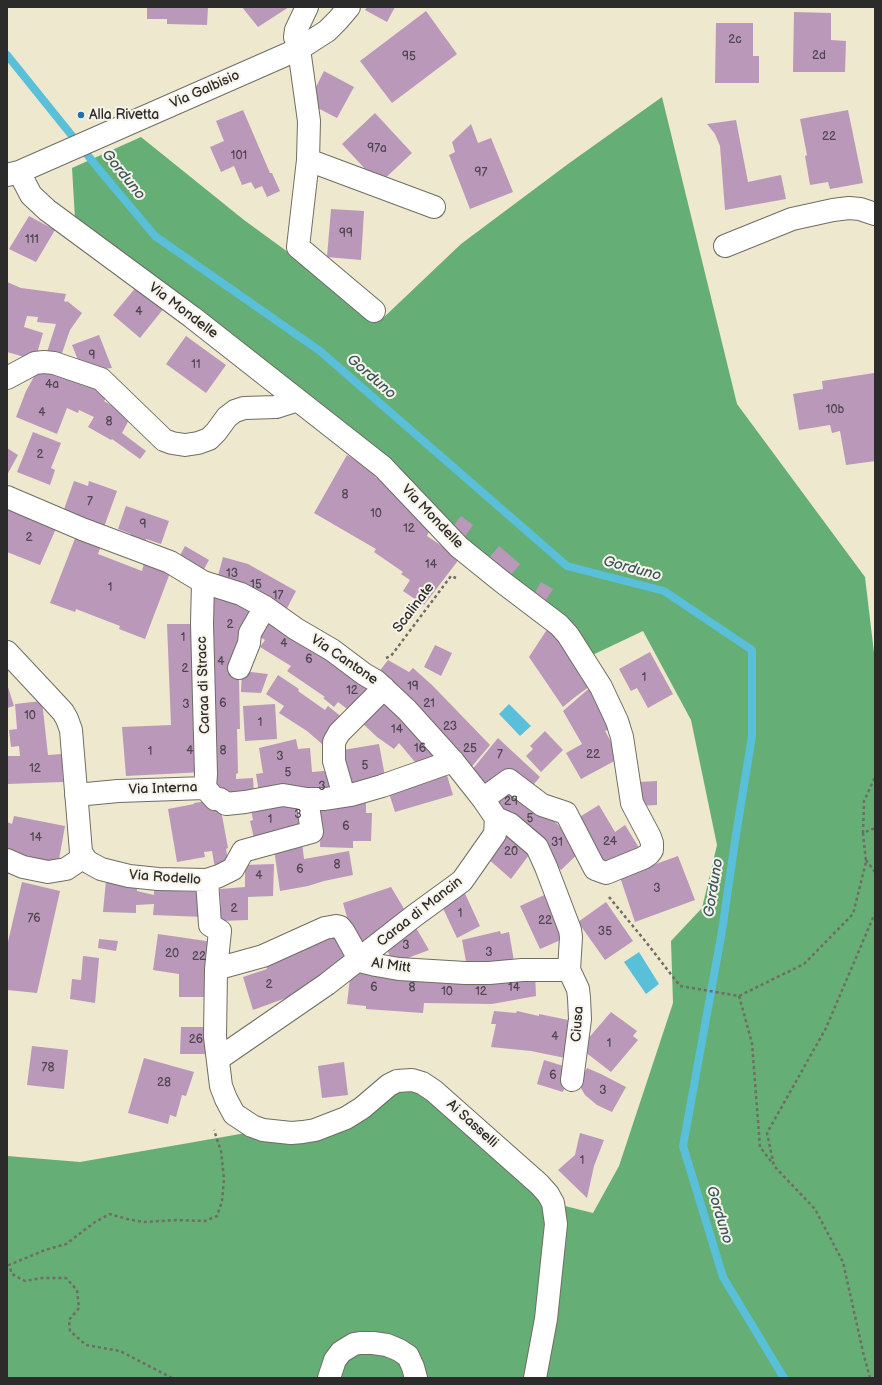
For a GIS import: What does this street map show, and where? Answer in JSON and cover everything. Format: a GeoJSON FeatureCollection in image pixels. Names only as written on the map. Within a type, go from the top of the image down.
{"type":"FeatureCollection","features":[{"type":"Feature","properties":{"kind":"street"},"geometry":{"type":"LineString","coordinates":[[307,7],[296,30],[295,37],[299,49],[308,121],[308,160],[298,247],[374,312]]}},
{"type":"Feature","properties":{"kind":"street","name":"Via Galbisio"},"geometry":{"type":"LineString","coordinates":[[18,171],[116,130],[299,49],[327,31],[348,7]]}},
{"type":"Feature","properties":{"kind":"street"},"geometry":{"type":"LineString","coordinates":[[308,160],[434,207]]}},
{"type":"Feature","properties":{"kind":"street","name":"Via Mondelle"},"geometry":{"type":"LineString","coordinates":[[18,171],[31,195],[47,210],[192,317],[383,467],[459,547],[559,625],[568,635],[601,687],[617,721],[622,737],[632,803],[652,843],[652,850],[643,858],[601,871]]}},
{"type":"Feature","properties":{"kind":"street"},"geometry":{"type":"LineString","coordinates":[[725,246],[792,219],[833,210],[848,208],[860,209],[875,214]]}},
{"type":"Feature","properties":{"kind":"street"},"geometry":{"type":"LineString","coordinates":[[7,378],[35,363],[44,362],[101,380],[164,440],[172,443],[185,444],[198,443],[209,439],[227,417],[235,411],[244,408],[276,407],[298,400]]}},
{"type":"Feature","properties":{"kind":"street","name":"Via Cantone"},"geometry":{"type":"LineString","coordinates":[[7,497],[82,529],[170,562],[203,582],[241,594],[265,607],[332,650],[376,681],[407,710],[453,761],[483,798],[496,818],[510,824],[537,847],[570,930],[571,945],[569,970]]}},
{"type":"Feature","properties":{"kind":"street","name":"Caraa di Stracc"},"geometry":{"type":"LineString","coordinates":[[203,582],[202,624],[206,774],[205,788]]}},
{"type":"Feature","properties":{"kind":"street"},"geometry":{"type":"LineString","coordinates":[[240,668],[249,643],[250,633],[265,607]]}},
{"type":"Feature","properties":{"kind":"street"},"geometry":{"type":"LineString","coordinates":[[7,652],[63,712],[67,719],[71,730],[80,845],[81,852],[84,857],[66,869],[48,872],[22,867],[7,860]]}},
{"type":"Feature","properties":{"kind":"street"},"geometry":{"type":"LineString","coordinates":[[344,796],[334,760],[334,742],[339,733],[384,688]]}},
{"type":"Feature","properties":{"kind":"street","name":"Via Interna"},"geometry":{"type":"LineString","coordinates":[[76,795],[118,791],[205,788],[215,799],[220,799],[226,804],[283,795],[307,799],[324,799],[344,796],[382,786],[453,761]]}},
{"type":"Feature","properties":{"kind":"street"},"geometry":{"type":"LineString","coordinates":[[483,798],[509,780],[542,805],[566,813],[601,871]]}},
{"type":"Feature","properties":{"kind":"street"},"geometry":{"type":"LineString","coordinates":[[207,880],[232,869],[243,851],[312,832],[307,799]]}},
{"type":"Feature","properties":{"kind":"street","name":"Caraa di Mancin"},"geometry":{"type":"LineString","coordinates":[[218,1059],[327,984],[462,881],[495,834],[496,818]]}},
{"type":"Feature","properties":{"kind":"street","name":"Via Rodello"},"geometry":{"type":"LineString","coordinates":[[84,857],[96,866],[129,876],[158,880],[207,880],[210,926],[220,931],[216,969],[216,1037],[221,1086],[226,1099]]}},
{"type":"Feature","properties":{"kind":"street","name":"Al Mitt"},"geometry":{"type":"LineString","coordinates":[[216,969],[263,956],[325,928],[336,926],[340,927],[344,932],[359,959],[376,965],[399,969],[427,971],[489,973],[522,970],[569,970]]}},
{"type":"Feature","properties":{"kind":"street","name":"Ciusa"},"geometry":{"type":"LineString","coordinates":[[569,970],[578,989],[580,1019],[572,1080]]}},
{"type":"Feature","properties":{"kind":"street","name":"Ai Sasselli"},"geometry":{"type":"LineString","coordinates":[[226,1099],[234,1114],[252,1126],[263,1130],[291,1133],[303,1132],[315,1130],[346,1118],[362,1108],[389,1084],[397,1081],[412,1080],[422,1083],[434,1090],[539,1184],[548,1194],[553,1203],[556,1224],[546,1319],[535,1378]]}},
{"type":"Feature","properties":{"kind":"street"},"geometry":{"type":"LineString","coordinates":[[329,1378],[335,1360],[341,1352],[354,1344],[373,1343],[387,1345],[408,1356],[414,1367],[416,1378]]}},
{"type":"Feature","properties":{"kind":"path","name":"Scalinate"},"geometry":{"type":"LineString","coordinates":[[381,658],[391,656],[451,576],[458,578]]}},
{"type":"Feature","properties":{"kind":"path"},"geometry":{"type":"LineString","coordinates":[[601,871],[599,882],[612,901],[680,986],[740,996],[804,964],[853,914],[866,860],[863,833],[864,801],[875,777]]}},
{"type":"Feature","properties":{"kind":"path"},"geometry":{"type":"LineString","coordinates":[[863,833],[875,828]]}},
{"type":"Feature","properties":{"kind":"path"},"geometry":{"type":"LineString","coordinates":[[866,860],[875,872]]}},
{"type":"Feature","properties":{"kind":"path"},"geometry":{"type":"LineString","coordinates":[[774,1166],[766,1133],[826,1028],[875,913]]}},
{"type":"Feature","properties":{"kind":"path"},"geometry":{"type":"LineString","coordinates":[[740,996],[752,1043],[760,1147],[774,1166],[815,1209],[843,1262],[870,1378]]}},
{"type":"Feature","properties":{"kind":"path"},"geometry":{"type":"LineString","coordinates":[[172,1378],[120,1351],[86,1345],[70,1331],[69,1320],[79,1308],[76,1290],[66,1278],[42,1278],[25,1281],[12,1274],[9,1265],[45,1250],[66,1244],[95,1222],[110,1214],[144,1222],[176,1220],[205,1221],[217,1216],[222,1201],[224,1179],[221,1151],[212,1124]]}},
{"type":"Feature","properties":{"kind":"green space"},"geometry":{"type":"Polygon","coordinates":[[[662,97],[737,404],[865,577],[875,661],[875,1378],[7,1378],[7,1156],[80,1162],[263,1130],[291,1133],[404,1080],[553,1203],[593,1213],[619,1166],[673,1003],[671,941],[702,908],[717,845],[691,720],[643,631],[584,659],[383,467],[75,219],[72,168],[141,137],[244,220],[381,320],[461,244],[568,164],[662,97]]]}},
{"type":"Feature","properties":{"kind":"water"},"geometry":{"type":"Polygon","coordinates":[[[509,704],[531,726],[520,736],[499,714],[509,704]]]}},
{"type":"Feature","properties":{"kind":"water"},"geometry":{"type":"Polygon","coordinates":[[[639,952],[659,984],[646,994],[624,962],[639,952]]]}},
{"type":"Feature","properties":{"kind":"building"},"geometry":{"type":"Polygon","coordinates":[[[147,7],[208,7],[207,25],[167,24],[167,19],[147,19],[147,7]]]}},
{"type":"Feature","properties":{"kind":"building"},"geometry":{"type":"Polygon","coordinates":[[[242,7],[289,7],[258,27],[242,7]]]}},
{"type":"Feature","properties":{"kind":"building"},"geometry":{"type":"Polygon","coordinates":[[[367,7],[395,7],[387,22],[365,10],[367,7]]]}},
{"type":"Feature","properties":{"kind":"building"},"geometry":{"type":"Polygon","coordinates":[[[426,11],[457,54],[392,103],[360,61],[426,11]]]}},
{"type":"Feature","properties":{"kind":"building"},"geometry":{"type":"Polygon","coordinates":[[[794,12],[831,13],[831,40],[846,41],[845,72],[793,72],[794,12]]]}},
{"type":"Feature","properties":{"kind":"building"},"geometry":{"type":"Polygon","coordinates":[[[716,23],[753,23],[753,56],[759,56],[759,83],[715,83],[716,23]]]}},
{"type":"Feature","properties":{"kind":"building"},"geometry":{"type":"Polygon","coordinates":[[[324,71],[354,87],[337,118],[308,103],[324,71]]]}},
{"type":"Feature","properties":{"kind":"building"},"geometry":{"type":"Polygon","coordinates":[[[243,110],[270,173],[272,173],[280,191],[267,197],[262,186],[255,189],[251,182],[242,185],[234,166],[221,172],[210,147],[224,141],[216,121],[243,110]]]}},
{"type":"Feature","properties":{"kind":"building"},"geometry":{"type":"Polygon","coordinates":[[[848,110],[863,183],[830,189],[828,182],[810,185],[805,156],[807,155],[800,119],[848,110]]]}},
{"type":"Feature","properties":{"kind":"building"},"geometry":{"type":"Polygon","coordinates":[[[375,113],[412,153],[379,184],[342,144],[375,113]]]}},
{"type":"Feature","properties":{"kind":"building"},"geometry":{"type":"Polygon","coordinates":[[[736,120],[748,182],[781,175],[786,199],[725,210],[720,146],[715,134],[707,124],[736,120]]]}},
{"type":"Feature","properties":{"kind":"building"},"geometry":{"type":"Polygon","coordinates":[[[471,124],[478,143],[491,138],[513,192],[470,209],[449,155],[455,152],[452,142],[471,124]]]}},
{"type":"Feature","properties":{"kind":"building"},"geometry":{"type":"Polygon","coordinates":[[[331,209],[364,211],[361,260],[327,257],[331,209]]]}},
{"type":"Feature","properties":{"kind":"building"},"geometry":{"type":"Polygon","coordinates":[[[29,216],[55,230],[36,262],[9,249],[29,216]]]}},
{"type":"Feature","properties":{"kind":"building"},"geometry":{"type":"Polygon","coordinates":[[[7,282],[21,288],[66,294],[64,301],[67,301],[82,313],[70,330],[61,356],[47,352],[56,324],[37,322],[38,317],[27,316],[24,327],[43,333],[35,360],[7,352],[7,282]]]}},
{"type":"Feature","properties":{"kind":"building"},"geometry":{"type":"Polygon","coordinates":[[[137,286],[164,308],[140,338],[113,315],[137,286]]]}},
{"type":"Feature","properties":{"kind":"building"},"geometry":{"type":"Polygon","coordinates":[[[99,335],[112,368],[82,370],[72,345],[99,335]]]}},
{"type":"Feature","properties":{"kind":"building"},"geometry":{"type":"Polygon","coordinates":[[[186,336],[226,365],[206,393],[166,364],[186,336]]]}},
{"type":"Feature","properties":{"kind":"building"},"geometry":{"type":"Polygon","coordinates":[[[41,364],[65,373],[108,395],[104,401],[131,416],[122,433],[146,451],[140,459],[112,439],[111,440],[88,427],[94,417],[79,410],[78,413],[67,408],[57,434],[16,417],[26,391],[41,364]]]}},
{"type":"Feature","properties":{"kind":"building"},"geometry":{"type":"Polygon","coordinates":[[[874,373],[875,461],[846,465],[840,431],[832,433],[830,425],[799,430],[793,394],[823,389],[822,381],[874,373]]]}},
{"type":"Feature","properties":{"kind":"building"},"geometry":{"type":"Polygon","coordinates":[[[33,432],[61,443],[51,468],[55,470],[50,485],[17,472],[33,432]]]}},
{"type":"Feature","properties":{"kind":"building"},"geometry":{"type":"Polygon","coordinates":[[[7,448],[18,455],[7,475],[7,448]]]}},
{"type":"Feature","properties":{"kind":"building"},"geometry":{"type":"Polygon","coordinates":[[[347,455],[378,473],[375,477],[408,497],[433,523],[427,536],[460,558],[424,605],[403,591],[410,580],[401,574],[403,572],[374,552],[376,549],[314,513],[347,455]]]}},
{"type":"Feature","properties":{"kind":"building"},"geometry":{"type":"Polygon","coordinates":[[[74,481],[88,486],[89,481],[117,491],[104,527],[63,512],[74,481]]]}},
{"type":"Feature","properties":{"kind":"building"},"geometry":{"type":"Polygon","coordinates":[[[7,502],[58,524],[40,565],[7,552],[7,502]]]}},
{"type":"Feature","properties":{"kind":"building"},"geometry":{"type":"Polygon","coordinates":[[[126,506],[169,521],[161,544],[146,539],[144,545],[129,540],[131,534],[118,529],[126,506]]]}},
{"type":"Feature","properties":{"kind":"building"},"geometry":{"type":"Polygon","coordinates":[[[461,516],[473,525],[464,538],[451,529],[461,516]]]}},
{"type":"Feature","properties":{"kind":"building"},"geometry":{"type":"Polygon","coordinates":[[[76,536],[101,546],[98,554],[142,571],[144,563],[170,573],[145,639],[119,629],[120,626],[76,609],[75,612],[50,603],[76,536]]]}},
{"type":"Feature","properties":{"kind":"building"},"geometry":{"type":"Polygon","coordinates":[[[185,546],[209,560],[201,575],[177,561],[185,546]]]}},
{"type":"Feature","properties":{"kind":"building"},"geometry":{"type":"Polygon","coordinates":[[[499,546],[520,564],[506,581],[485,563],[499,546]]]}},
{"type":"Feature","properties":{"kind":"building"},"geometry":{"type":"Polygon","coordinates":[[[223,557],[248,564],[296,591],[284,614],[216,583],[223,557]]]}},
{"type":"Feature","properties":{"kind":"building"},"geometry":{"type":"Polygon","coordinates":[[[541,582],[553,589],[542,606],[531,599],[541,582]]]}},
{"type":"Feature","properties":{"kind":"building"},"geometry":{"type":"Polygon","coordinates":[[[216,589],[260,607],[244,647],[235,647],[236,678],[239,678],[240,729],[237,729],[238,773],[236,774],[236,779],[253,778],[254,794],[216,798],[207,618],[216,589]]]}},
{"type":"Feature","properties":{"kind":"building"},"geometry":{"type":"Polygon","coordinates":[[[260,618],[379,686],[355,715],[338,702],[334,707],[323,698],[325,697],[287,671],[291,666],[260,647],[265,640],[252,632],[260,618]]]}},
{"type":"Feature","properties":{"kind":"building"},"geometry":{"type":"Polygon","coordinates":[[[167,624],[198,624],[204,772],[126,776],[122,727],[171,725],[167,624]]]}},
{"type":"Feature","properties":{"kind":"building"},"geometry":{"type":"Polygon","coordinates":[[[553,625],[593,684],[563,707],[529,657],[546,631],[553,625]]]}},
{"type":"Feature","properties":{"kind":"building"},"geometry":{"type":"Polygon","coordinates":[[[435,645],[452,653],[441,676],[424,667],[435,645]]]}},
{"type":"Feature","properties":{"kind":"building"},"geometry":{"type":"Polygon","coordinates":[[[650,652],[673,694],[648,708],[637,688],[631,691],[619,669],[650,652]]]}},
{"type":"Feature","properties":{"kind":"building"},"geometry":{"type":"Polygon","coordinates":[[[388,660],[409,672],[413,668],[432,685],[490,745],[469,770],[375,677],[388,660]]]}},
{"type":"Feature","properties":{"kind":"building"},"geometry":{"type":"Polygon","coordinates":[[[242,671],[268,674],[261,693],[241,692],[242,671]]]}},
{"type":"Feature","properties":{"kind":"building"},"geometry":{"type":"Polygon","coordinates":[[[278,675],[299,689],[298,691],[325,710],[328,706],[343,718],[322,744],[307,731],[279,713],[284,706],[266,694],[278,675]]]}},
{"type":"Feature","properties":{"kind":"building"},"geometry":{"type":"Polygon","coordinates":[[[7,684],[14,706],[7,708],[7,684]]]}},
{"type":"Feature","properties":{"kind":"building"},"geometry":{"type":"Polygon","coordinates":[[[593,685],[614,727],[605,731],[620,758],[581,779],[566,753],[582,744],[563,711],[593,685]]]}},
{"type":"Feature","properties":{"kind":"building"},"geometry":{"type":"Polygon","coordinates":[[[385,694],[440,754],[420,768],[399,743],[394,749],[377,737],[360,721],[385,694]]]}},
{"type":"Feature","properties":{"kind":"building"},"geometry":{"type":"Polygon","coordinates":[[[42,701],[48,755],[62,754],[63,782],[7,784],[7,756],[20,756],[19,746],[11,747],[9,730],[17,729],[15,704],[42,701]]]}},
{"type":"Feature","properties":{"kind":"building"},"geometry":{"type":"Polygon","coordinates":[[[275,704],[277,739],[245,741],[243,706],[275,704]]]}},
{"type":"Feature","properties":{"kind":"building"},"geometry":{"type":"Polygon","coordinates":[[[545,731],[563,750],[541,772],[526,756],[533,749],[530,746],[545,731]]]}},
{"type":"Feature","properties":{"kind":"building"},"geometry":{"type":"Polygon","coordinates":[[[498,738],[540,777],[527,792],[489,787],[471,771],[498,738]]]}},
{"type":"Feature","properties":{"kind":"building"},"geometry":{"type":"Polygon","coordinates":[[[296,739],[298,749],[310,748],[312,772],[334,770],[337,795],[260,798],[256,774],[263,773],[259,748],[296,739]]]}},
{"type":"Feature","properties":{"kind":"building"},"geometry":{"type":"Polygon","coordinates":[[[379,744],[386,782],[350,788],[343,750],[379,744]]]}},
{"type":"Feature","properties":{"kind":"building"},"geometry":{"type":"Polygon","coordinates":[[[446,772],[453,795],[395,812],[388,790],[446,772]]]}},
{"type":"Feature","properties":{"kind":"building"},"geometry":{"type":"Polygon","coordinates":[[[657,781],[657,805],[638,806],[638,782],[657,781]]]}},
{"type":"Feature","properties":{"kind":"building"},"geometry":{"type":"Polygon","coordinates":[[[512,782],[584,848],[561,870],[529,838],[490,803],[512,782]]]}},
{"type":"Feature","properties":{"kind":"building"},"geometry":{"type":"Polygon","coordinates":[[[219,799],[228,848],[226,849],[229,867],[216,874],[212,851],[204,852],[205,857],[177,862],[168,809],[219,799]]]}},
{"type":"Feature","properties":{"kind":"building"},"geometry":{"type":"Polygon","coordinates":[[[366,799],[366,813],[372,813],[371,841],[353,841],[353,848],[320,847],[321,806],[366,799]]]}},
{"type":"Feature","properties":{"kind":"building"},"geometry":{"type":"Polygon","coordinates":[[[305,800],[311,829],[255,843],[250,821],[253,820],[250,805],[305,800]]]}},
{"type":"Feature","properties":{"kind":"building"},"geometry":{"type":"Polygon","coordinates":[[[599,805],[615,832],[625,825],[641,851],[601,865],[573,821],[599,805]]]}},
{"type":"Feature","properties":{"kind":"building"},"geometry":{"type":"Polygon","coordinates":[[[14,816],[65,826],[58,865],[7,855],[7,822],[12,824],[14,816]]]}},
{"type":"Feature","properties":{"kind":"building"},"geometry":{"type":"Polygon","coordinates":[[[508,825],[535,847],[511,879],[487,858],[508,825]]]}},
{"type":"Feature","properties":{"kind":"building"},"geometry":{"type":"Polygon","coordinates":[[[302,842],[304,859],[349,851],[353,875],[280,891],[274,849],[302,842]]]}},
{"type":"Feature","properties":{"kind":"building"},"geometry":{"type":"Polygon","coordinates":[[[678,856],[695,900],[635,922],[620,877],[678,856]]]}},
{"type":"Feature","properties":{"kind":"building"},"geometry":{"type":"Polygon","coordinates":[[[274,864],[273,896],[248,897],[248,920],[221,921],[220,889],[245,887],[245,865],[274,864]]]}},
{"type":"Feature","properties":{"kind":"building"},"geometry":{"type":"Polygon","coordinates":[[[106,880],[137,888],[137,891],[154,895],[154,890],[199,892],[204,917],[153,915],[154,904],[136,905],[136,913],[103,912],[106,880]]]}},
{"type":"Feature","properties":{"kind":"building"},"geometry":{"type":"Polygon","coordinates":[[[22,882],[60,891],[37,993],[7,990],[7,946],[22,882]]]}},
{"type":"Feature","properties":{"kind":"building"},"geometry":{"type":"Polygon","coordinates":[[[391,887],[409,917],[356,948],[343,903],[391,887]]]}},
{"type":"Feature","properties":{"kind":"building"},"geometry":{"type":"Polygon","coordinates":[[[462,887],[480,926],[457,938],[440,902],[462,887]]]}},
{"type":"Feature","properties":{"kind":"building"},"geometry":{"type":"Polygon","coordinates":[[[551,892],[570,936],[540,949],[520,906],[551,892]]]}},
{"type":"Feature","properties":{"kind":"building"},"geometry":{"type":"Polygon","coordinates":[[[606,902],[633,941],[605,960],[578,922],[606,902]]]}},
{"type":"Feature","properties":{"kind":"building"},"geometry":{"type":"Polygon","coordinates":[[[412,921],[429,950],[392,964],[385,942],[412,921]]]}},
{"type":"Feature","properties":{"kind":"building"},"geometry":{"type":"Polygon","coordinates":[[[500,931],[501,934],[509,932],[515,967],[468,972],[462,940],[500,931]]]}},
{"type":"Feature","properties":{"kind":"building"},"geometry":{"type":"Polygon","coordinates":[[[339,933],[354,959],[295,994],[253,1010],[243,977],[267,969],[266,964],[281,960],[322,935],[325,941],[339,933]]]}},
{"type":"Feature","properties":{"kind":"building"},"geometry":{"type":"Polygon","coordinates":[[[158,934],[213,942],[208,997],[179,997],[179,974],[153,970],[158,934]]]}},
{"type":"Feature","properties":{"kind":"building"},"geometry":{"type":"Polygon","coordinates":[[[99,939],[118,941],[116,951],[98,948],[99,939]]]}},
{"type":"Feature","properties":{"kind":"building"},"geometry":{"type":"Polygon","coordinates":[[[83,956],[99,958],[95,1003],[70,999],[72,979],[81,980],[83,956]]]}},
{"type":"Feature","properties":{"kind":"building"},"geometry":{"type":"Polygon","coordinates":[[[351,969],[535,973],[536,996],[492,1004],[424,1003],[423,1013],[366,1009],[366,1006],[347,1004],[351,969]]]}},
{"type":"Feature","properties":{"kind":"building"},"geometry":{"type":"Polygon","coordinates":[[[494,1011],[516,1013],[517,1011],[578,1022],[570,1059],[531,1051],[491,1047],[496,1024],[491,1024],[494,1011]]]}},
{"type":"Feature","properties":{"kind":"building"},"geometry":{"type":"Polygon","coordinates":[[[611,1012],[637,1031],[633,1036],[638,1040],[611,1072],[580,1048],[611,1012]]]}},
{"type":"Feature","properties":{"kind":"building"},"geometry":{"type":"Polygon","coordinates":[[[181,1027],[211,1027],[211,1054],[180,1054],[181,1027]]]}},
{"type":"Feature","properties":{"kind":"building"},"geometry":{"type":"Polygon","coordinates":[[[32,1046],[68,1050],[64,1089],[27,1085],[32,1046]]]}},
{"type":"Feature","properties":{"kind":"building"},"geometry":{"type":"Polygon","coordinates":[[[144,1058],[194,1072],[186,1096],[182,1095],[176,1117],[170,1115],[168,1124],[128,1113],[144,1058]]]}},
{"type":"Feature","properties":{"kind":"building"},"geometry":{"type":"Polygon","coordinates":[[[544,1060],[570,1068],[563,1092],[537,1084],[544,1060]]]}},
{"type":"Feature","properties":{"kind":"building"},"geometry":{"type":"Polygon","coordinates":[[[344,1062],[348,1095],[322,1098],[318,1066],[344,1062]]]}},
{"type":"Feature","properties":{"kind":"building"},"geometry":{"type":"Polygon","coordinates":[[[587,1068],[626,1087],[612,1112],[597,1105],[585,1095],[578,1083],[587,1068]]]}},
{"type":"Feature","properties":{"kind":"building"},"geometry":{"type":"Polygon","coordinates":[[[580,1133],[604,1140],[594,1166],[587,1198],[558,1170],[575,1155],[580,1133]]]}},
{"type":"Feature","properties":{"kind":"waterway","name":"Gorduno"},"geometry":{"type":"LineString","coordinates":[[7,55],[155,236],[320,351],[567,566],[664,591],[752,650],[752,736],[722,931],[683,1146],[723,1277],[784,1378]]}},
{"type":"Feature","properties":{"kind":"place","name":"Alla Rivetta"},"geometry":{"type":"Point","coordinates":[81,115]}}]}
